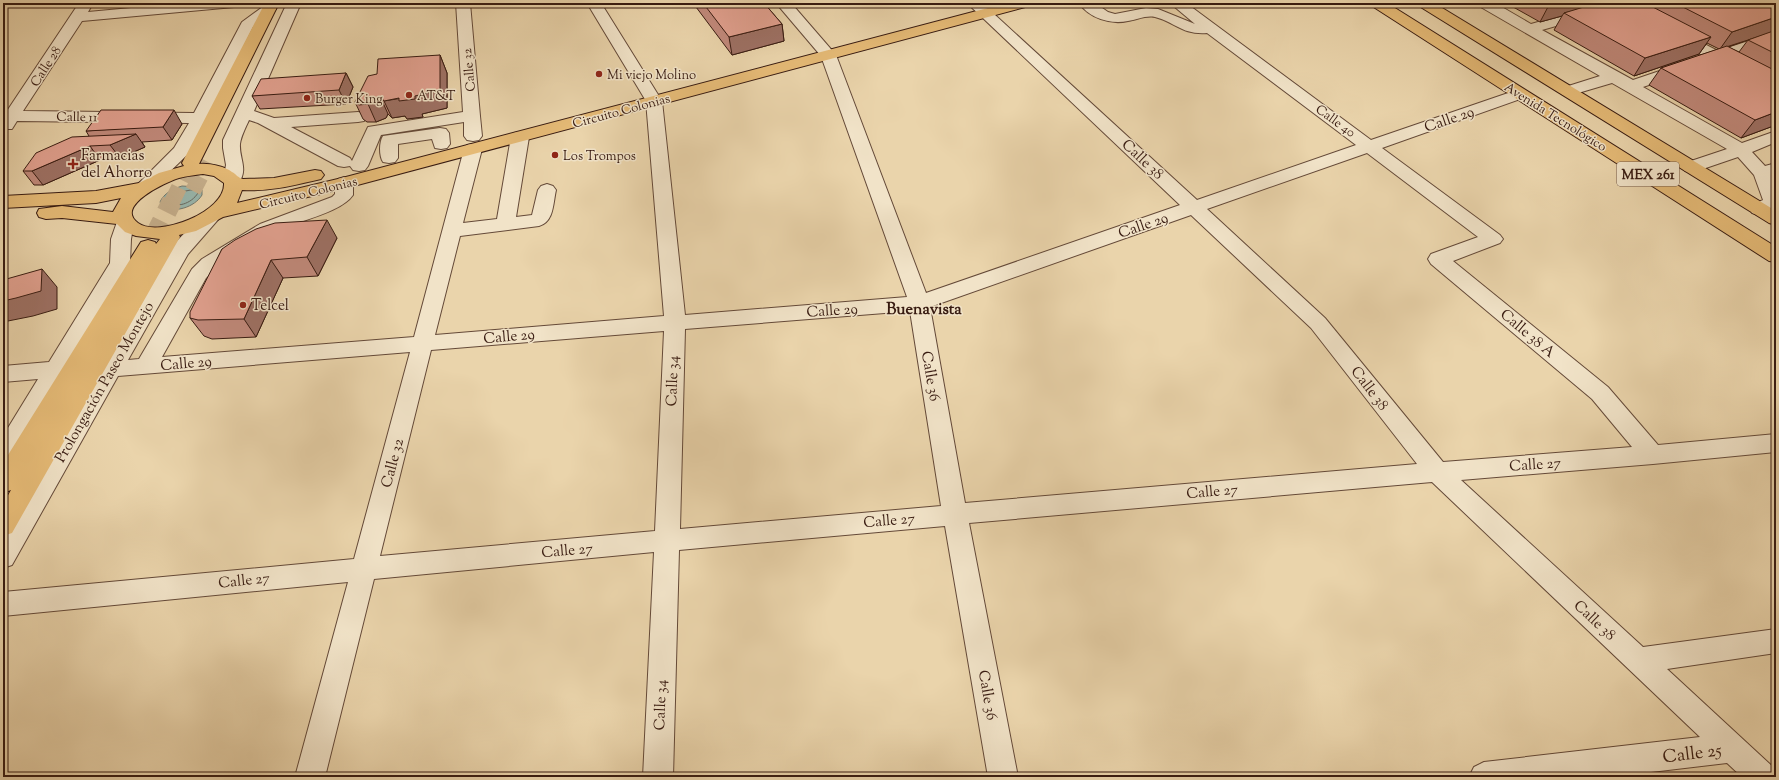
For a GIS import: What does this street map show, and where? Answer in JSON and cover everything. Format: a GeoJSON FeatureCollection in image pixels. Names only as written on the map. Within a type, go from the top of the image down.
{"type":"FeatureCollection","features":[{"type":"Feature","properties":{"kind":"main road"},"geometry":{"type":"LineString","coordinates":[[208,162],[286,3]]}},
{"type":"Feature","properties":{"kind":"main road","name":"Circuito Colonias"},"geometry":{"type":"LineString","coordinates":[[216,213],[344,183],[473,143],[825,51],[984,7],[1024,3]]}},
{"type":"Feature","properties":{"kind":"main road","name":"Avenida Tecnológico"},"geometry":{"type":"LineString","coordinates":[[1377,3],[1776,256]]}},
{"type":"Feature","properties":{"kind":"main road","name":"Avenida Tecnológico"},"geometry":{"type":"LineString","coordinates":[[1424,3],[1691,167],[1771,209]]}},
{"type":"Feature","properties":{"kind":"main road"},"geometry":{"type":"LineString","coordinates":[[191,163],[270,6]]}},
{"type":"Feature","properties":{"kind":"main road","name":"Circuito Colonias"},"geometry":{"type":"LineString","coordinates":[[441,144],[473,143],[520,137],[651,97]]}},
{"type":"Feature","properties":{"kind":"main road"},"geometry":{"type":"LineString","coordinates":[[1608,149],[1638,163],[1664,171],[1676,171],[1691,167]]}},
{"type":"Feature","properties":{"kind":"main road","name":"Circuito Colonias"},"geometry":{"type":"LineString","coordinates":[[232,181],[243,185],[282,182],[352,164],[389,158]]}},
{"type":"Feature","properties":{"kind":"main road"},"geometry":{"type":"LineString","coordinates":[[3,216],[62,212],[124,221],[133,229],[146,232],[163,232],[187,227],[216,213],[228,202],[233,192],[232,181],[225,175],[216,171],[189,170],[166,176],[143,187],[129,198],[123,209],[124,221]]}},
{"type":"Feature","properties":{"kind":"main road"},"geometry":{"type":"LineString","coordinates":[[3,202],[96,197],[143,187]]}},
{"type":"Feature","properties":{"kind":"main road"},"geometry":{"type":"LineString","coordinates":[[1771,209],[1745,209],[1739,213],[1739,216],[1748,226],[1776,245]]}},
{"type":"Feature","properties":{"kind":"main road","name":"Prolongación Paseo Montejo"},"geometry":{"type":"LineString","coordinates":[[3,484],[162,238],[3,526]]}},
{"type":"Feature","properties":{"kind":"street","name":"Calle 28"},"geometry":{"type":"LineString","coordinates":[[3,129],[8,116],[87,3]]}},
{"type":"Feature","properties":{"kind":"street"},"geometry":{"type":"LineString","coordinates":[[77,17],[234,3]]}},
{"type":"Feature","properties":{"kind":"street"},"geometry":{"type":"LineString","coordinates":[[232,181],[234,160],[230,147],[294,3]]}},
{"type":"Feature","properties":{"kind":"street","name":"Calle 32"},"geometry":{"type":"LineString","coordinates":[[310,777],[452,231],[473,143],[463,3]]}},
{"type":"Feature","properties":{"kind":"street","name":"Calle 34"},"geometry":{"type":"LineString","coordinates":[[594,3],[651,97],[675,322],[658,777]]}},
{"type":"Feature","properties":{"kind":"street","name":"Calle 36"},"geometry":{"type":"LineString","coordinates":[[783,3],[825,51],[919,303],[955,514],[1003,777]]}},
{"type":"Feature","properties":{"kind":"street"},"geometry":{"type":"LineString","coordinates":[[1086,3],[1108,17],[1117,18],[1158,13],[1190,29],[1198,30],[1210,27]]}},
{"type":"Feature","properties":{"kind":"street","name":"Calle 40"},"geometry":{"type":"LineString","coordinates":[[1177,3],[1371,146],[1493,239]]}},
{"type":"Feature","properties":{"kind":"street"},"geometry":{"type":"LineString","coordinates":[[1484,3],[1741,150],[1769,170],[1771,209]]}},
{"type":"Feature","properties":{"kind":"street"},"geometry":{"type":"LineString","coordinates":[[1530,29],[1621,5]]}},
{"type":"Feature","properties":{"kind":"street"},"geometry":{"type":"LineString","coordinates":[[143,187],[181,150],[200,118],[247,25],[270,6]]}},
{"type":"Feature","properties":{"kind":"street","name":"Calle 38"},"geometry":{"type":"LineString","coordinates":[[984,7],[1318,323],[1436,472],[1763,777]]}},
{"type":"Feature","properties":{"kind":"street"},"geometry":{"type":"LineString","coordinates":[[1663,29],[1776,88]]}},
{"type":"Feature","properties":{"kind":"street"},"geometry":{"type":"LineString","coordinates":[[1568,91],[1620,81],[1634,85],[1776,37]]}},
{"type":"Feature","properties":{"kind":"street","name":"Calle 29"},"geometry":{"type":"LineString","coordinates":[[111,369],[919,303],[1520,94]]}},
{"type":"Feature","properties":{"kind":"street"},"geometry":{"type":"LineString","coordinates":[[244,113],[264,119],[313,146],[352,164],[374,131],[472,116]]}},
{"type":"Feature","properties":{"kind":"street","name":"Calle 11"},"geometry":{"type":"LineString","coordinates":[[8,116],[200,118]]}},
{"type":"Feature","properties":{"kind":"street"},"geometry":{"type":"LineString","coordinates":[[270,123],[358,117]]}},
{"type":"Feature","properties":{"kind":"street"},"geometry":{"type":"LineString","coordinates":[[389,158],[389,140],[440,133],[441,144]]}},
{"type":"Feature","properties":{"kind":"street"},"geometry":{"type":"LineString","coordinates":[[1691,167],[1776,136]]}},
{"type":"Feature","properties":{"kind":"street"},"geometry":{"type":"LineString","coordinates":[[506,224],[520,137]]}},
{"type":"Feature","properties":{"kind":"street"},"geometry":{"type":"LineString","coordinates":[[313,146],[318,164]]}},
{"type":"Feature","properties":{"kind":"street"},"geometry":{"type":"LineString","coordinates":[[146,366],[199,274],[204,269],[267,228],[338,201],[344,196],[344,183]]}},
{"type":"Feature","properties":{"kind":"street"},"geometry":{"type":"LineString","coordinates":[[452,231],[539,220],[541,218],[547,190]]}},
{"type":"Feature","properties":{"kind":"street","name":"Prolongación Paseo Montejo"},"geometry":{"type":"LineString","coordinates":[[3,557],[180,250],[216,213]]}},
{"type":"Feature","properties":{"kind":"street"},"geometry":{"type":"LineString","coordinates":[[3,456],[120,263],[121,239],[124,221]]}},
{"type":"Feature","properties":{"kind":"street","name":"Calle 38 A"},"geometry":{"type":"LineString","coordinates":[[1493,239],[1438,259],[1600,393],[1654,455]]}},
{"type":"Feature","properties":{"kind":"street"},"geometry":{"type":"LineString","coordinates":[[3,374],[55,370]]}},
{"type":"Feature","properties":{"kind":"street","name":"Calle 27"},"geometry":{"type":"LineString","coordinates":[[3,604],[364,568],[955,514],[1436,472],[1654,455],[1776,443]]}},
{"type":"Feature","properties":{"kind":"street"},"geometry":{"type":"LineString","coordinates":[[1638,660],[1776,641]]}},
{"type":"Feature","properties":{"kind":"street","name":"Calle 25"},"geometry":{"type":"LineString","coordinates":[[1484,777],[1732,748]]}},
{"type":"Feature","properties":{"kind":"water"},"geometry":{"type":"Polygon","coordinates":[[[182,186],[198,187],[202,190],[202,195],[194,203],[184,208],[172,209],[162,206],[160,202],[166,194],[182,186]]]}},
{"type":"Feature","properties":{"kind":"building"},"geometry":{"type":"Polygon","coordinates":[[[703,3],[764,3],[782,24],[729,37],[703,3]]]}},
{"type":"Feature","properties":{"kind":"building"},"geometry":{"type":"Polygon","coordinates":[[[1545,3],[1557,3],[1549,5],[1545,3]]]}},
{"type":"Feature","properties":{"kind":"building"},"geometry":{"type":"Polygon","coordinates":[[[1597,3],[1645,3],[1711,37],[1645,58],[1564,13],[1597,3]]]}},
{"type":"Feature","properties":{"kind":"building"},"geometry":{"type":"Polygon","coordinates":[[[1675,3],[1775,3],[1776,17],[1732,32],[1675,3]]]}},
{"type":"Feature","properties":{"kind":"building"},"geometry":{"type":"Polygon","coordinates":[[[1776,30],[1776,54],[1748,40],[1776,30]]]}},
{"type":"Feature","properties":{"kind":"building"},"geometry":{"type":"Polygon","coordinates":[[[1727,46],[1776,71],[1776,112],[1755,120],[1661,68],[1727,46]]]}},
{"type":"Feature","properties":{"kind":"building"},"geometry":{"type":"Polygon","coordinates":[[[440,55],[440,90],[415,96],[415,99],[399,101],[399,98],[384,101],[380,96],[378,100],[368,104],[359,105],[355,102],[368,76],[377,74],[378,59],[440,55]]]}},
{"type":"Feature","properties":{"kind":"building"},"geometry":{"type":"Polygon","coordinates":[[[346,73],[339,90],[252,96],[261,79],[346,73]]]}},
{"type":"Feature","properties":{"kind":"building"},"geometry":{"type":"Polygon","coordinates":[[[101,110],[174,110],[163,127],[86,131],[101,110]]]}},
{"type":"Feature","properties":{"kind":"building"},"geometry":{"type":"Polygon","coordinates":[[[136,134],[110,145],[90,146],[32,171],[23,171],[36,153],[72,137],[136,134]]]}},
{"type":"Feature","properties":{"kind":"building"},"geometry":{"type":"Polygon","coordinates":[[[327,220],[307,257],[271,260],[244,319],[198,320],[190,318],[190,312],[222,249],[256,229],[275,223],[327,220]]]}},
{"type":"Feature","properties":{"kind":"building"},"geometry":{"type":"Polygon","coordinates":[[[42,269],[41,291],[3,301],[3,280],[42,269]]]}},
{"type":"Feature","properties":{"kind":"tunnel"},"geometry":{"type":"LineString","coordinates":[[193,191],[208,162]]}},
{"type":"Feature","properties":{"kind":"tunnel"},"geometry":{"type":"LineString","coordinates":[[172,202],[191,163]]}},
{"type":"Feature","properties":{"kind":"tunnel"},"geometry":{"type":"LineString","coordinates":[[153,239],[172,201]]}},
{"type":"Feature","properties":{"kind":"place","name":"Mi viejo Molino"},"geometry":{"type":"Point","coordinates":[599,74]}},
{"type":"Feature","properties":{"kind":"place","name":"AT&T"},"geometry":{"type":"Point","coordinates":[409,95]}},
{"type":"Feature","properties":{"kind":"place","name":"Burger King"},"geometry":{"type":"Point","coordinates":[307,98]}},
{"type":"Feature","properties":{"kind":"place","name":"Los Trompos"},"geometry":{"type":"Point","coordinates":[555,155]}},
{"type":"Feature","properties":{"kind":"place","name":"Farmacias del Ahorro"},"geometry":{"type":"Point","coordinates":[73,164]}},
{"type":"Feature","properties":{"kind":"place","name":"Telcel"},"geometry":{"type":"Point","coordinates":[243,305]}},
{"type":"Feature","properties":{"kind":"district","name":"Buenavista"},"geometry":{"type":"Point","coordinates":[924,308]}}]}
